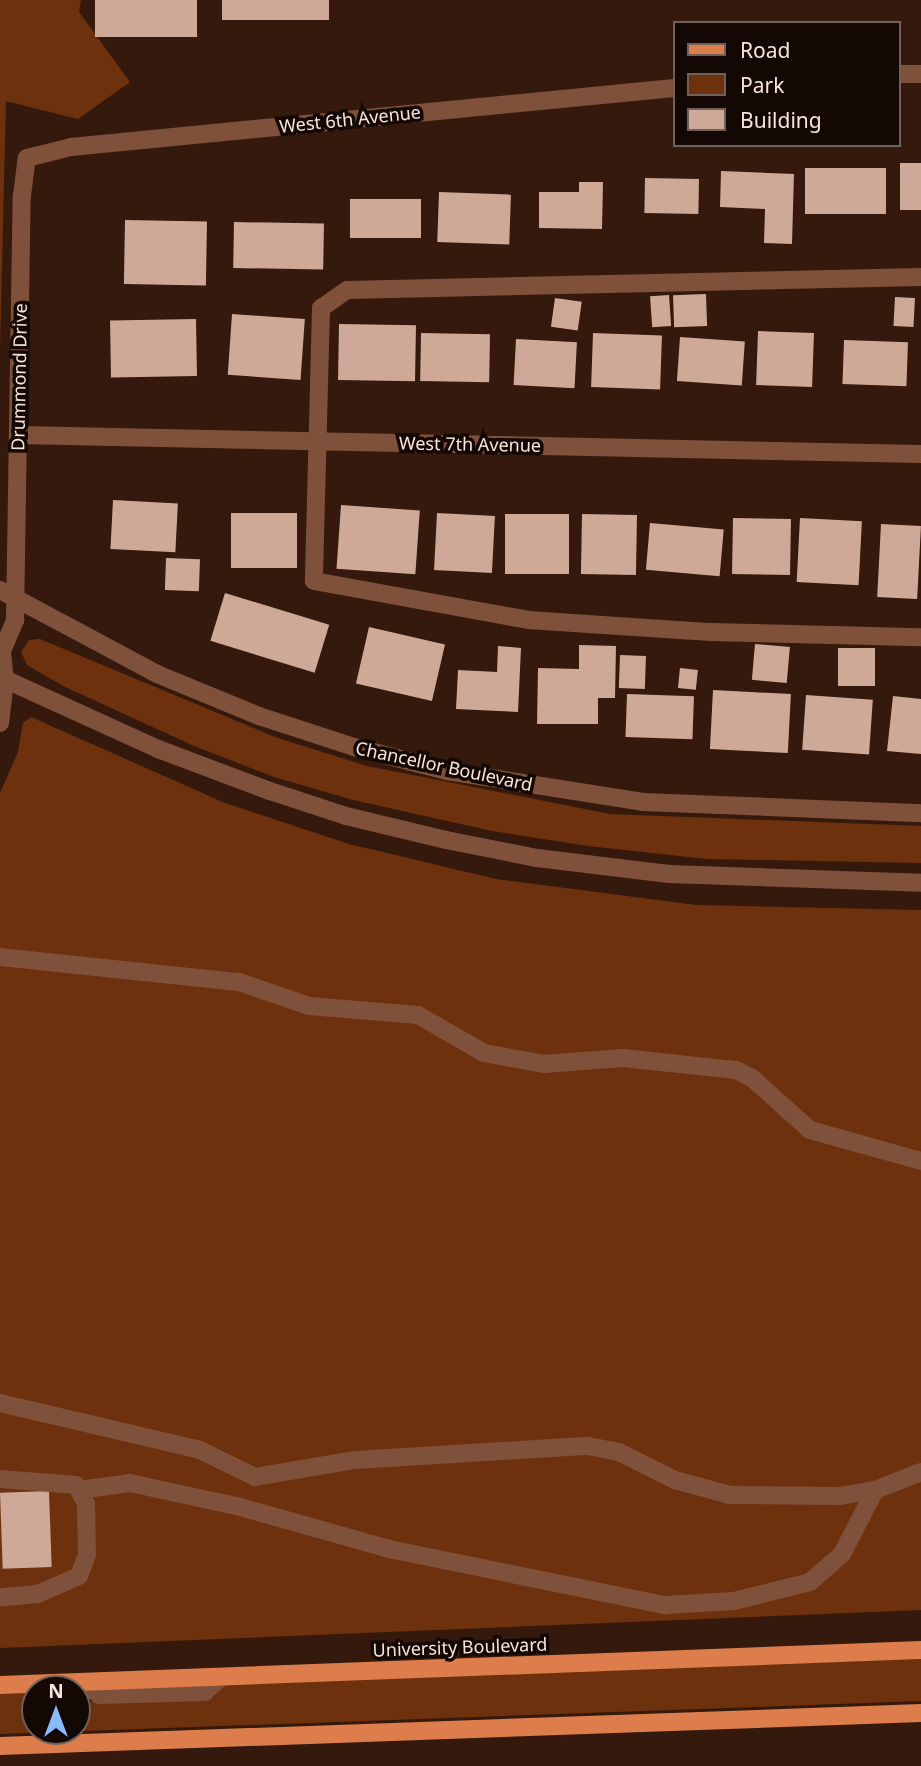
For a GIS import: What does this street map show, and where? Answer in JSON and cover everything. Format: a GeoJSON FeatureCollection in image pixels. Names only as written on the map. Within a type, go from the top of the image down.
{"type":"FeatureCollection","features":[{"type":"Feature","properties":{"kind":"main road","name":"University Boulevard"},"geometry":{"type":"LineString","coordinates":[[0,1685],[921,1650]]}},
{"type":"Feature","properties":{"kind":"main road"},"geometry":{"type":"LineString","coordinates":[[0,1746],[921,1713]]}},
{"type":"Feature","properties":{"kind":"street"},"geometry":{"type":"LineString","coordinates":[[900,74],[921,74]]}},
{"type":"Feature","properties":{"kind":"street","name":"West 6th Avenue"},"geometry":{"type":"LineString","coordinates":[[27,158],[71,147],[673,88]]}},
{"type":"Feature","properties":{"kind":"street","name":"Drummond Drive"},"geometry":{"type":"LineString","coordinates":[[0,723],[2,651],[15,621],[6,594],[19,435],[22,196],[27,158]]}},
{"type":"Feature","properties":{"kind":"street"},"geometry":{"type":"LineString","coordinates":[[921,277],[758,277],[347,290],[321,308],[315,441],[314,581],[528,621],[711,632],[921,638]]}},
{"type":"Feature","properties":{"kind":"street"},"geometry":{"type":"LineString","coordinates":[[0,401],[19,402]]}},
{"type":"Feature","properties":{"kind":"street","name":"West 7th Avenue"},"geometry":{"type":"LineString","coordinates":[[19,435],[921,454]]}},
{"type":"Feature","properties":{"kind":"street","name":"Chancellor Boulevard"},"geometry":{"type":"LineString","coordinates":[[6,594],[157,674],[259,716],[447,771],[643,802],[921,813]]}},
{"type":"Feature","properties":{"kind":"street"},"geometry":{"type":"LineString","coordinates":[[2,679],[158,749],[270,790],[346,816],[446,840],[537,858],[669,874],[921,883]]}},
{"type":"Feature","properties":{"kind":"street"},"geometry":{"type":"LineString","coordinates":[[0,957],[239,982],[309,1006],[347,1013],[418,1015],[484,1054],[544,1063],[623,1058],[736,1070],[752,1078],[810,1130],[921,1161]]}},
{"type":"Feature","properties":{"kind":"street"},"geometry":{"type":"LineString","coordinates":[[0,1403],[200,1450],[255,1477],[356,1460],[588,1446],[619,1452],[675,1479],[730,1495],[840,1496],[875,1490],[921,1472]]}},
{"type":"Feature","properties":{"kind":"street"},"geometry":{"type":"LineString","coordinates":[[0,1479],[76,1485],[86,1504],[87,1555],[79,1576],[38,1594],[0,1597]]}},
{"type":"Feature","properties":{"kind":"street"},"geometry":{"type":"LineString","coordinates":[[79,1490],[130,1483],[240,1507],[389,1549],[664,1605],[734,1601],[810,1581],[842,1555],[875,1490]]}},
{"type":"Feature","properties":{"kind":"green space"},"geometry":{"type":"Polygon","coordinates":[[[0,0],[81,0],[79,12],[130,82],[78,119],[6,101],[0,348],[0,0]]]}},
{"type":"Feature","properties":{"kind":"green space"},"geometry":{"type":"Polygon","coordinates":[[[40,639],[275,737],[367,766],[610,814],[921,826],[921,863],[706,859],[588,846],[492,831],[353,800],[274,777],[194,746],[61,685],[27,665],[21,652],[29,640],[40,639]]]}},
{"type":"Feature","properties":{"kind":"green space"},"geometry":{"type":"Polygon","coordinates":[[[31,717],[225,803],[349,844],[496,879],[696,905],[921,910],[921,1610],[0,1648],[0,793],[18,752],[23,723],[31,717]]]}},
{"type":"Feature","properties":{"kind":"green space"},"geometry":{"type":"Polygon","coordinates":[[[921,1659],[921,1701],[91,1731],[91,1702],[214,1697],[223,1683],[921,1659]]]}},
{"type":"Feature","properties":{"kind":"green space"},"geometry":{"type":"Polygon","coordinates":[[[21,1690],[21,1733],[0,1734],[0,1691],[21,1690]]]}},
{"type":"Feature","properties":{"kind":"building"},"geometry":{"type":"Polygon","coordinates":[[[95,0],[197,0],[197,37],[95,37],[95,0]]]}},
{"type":"Feature","properties":{"kind":"building"},"geometry":{"type":"Polygon","coordinates":[[[222,0],[329,0],[329,20],[222,20],[222,0]]]}},
{"type":"Feature","properties":{"kind":"building"},"geometry":{"type":"Polygon","coordinates":[[[900,163],[921,163],[921,210],[900,210],[900,163]]]}},
{"type":"Feature","properties":{"kind":"building"},"geometry":{"type":"Polygon","coordinates":[[[805,168],[886,168],[886,214],[805,214],[805,168]]]}},
{"type":"Feature","properties":{"kind":"building"},"geometry":{"type":"Polygon","coordinates":[[[721,171],[794,174],[792,244],[764,243],[765,209],[720,207],[721,171]]]}},
{"type":"Feature","properties":{"kind":"building"},"geometry":{"type":"Polygon","coordinates":[[[645,178],[699,179],[698,214],[644,213],[645,178]]]}},
{"type":"Feature","properties":{"kind":"building"},"geometry":{"type":"Polygon","coordinates":[[[579,182],[603,182],[602,229],[539,228],[539,192],[579,192],[579,182]]]}},
{"type":"Feature","properties":{"kind":"building"},"geometry":{"type":"Polygon","coordinates":[[[439,192],[511,195],[509,244],[437,242],[439,192]]]}},
{"type":"Feature","properties":{"kind":"building"},"geometry":{"type":"Polygon","coordinates":[[[350,199],[421,199],[421,238],[350,238],[350,199]]]}},
{"type":"Feature","properties":{"kind":"building"},"geometry":{"type":"Polygon","coordinates":[[[125,220],[207,221],[206,285],[124,284],[125,220]]]}},
{"type":"Feature","properties":{"kind":"building"},"geometry":{"type":"Polygon","coordinates":[[[234,222],[324,224],[323,270],[233,268],[234,222]]]}},
{"type":"Feature","properties":{"kind":"building"},"geometry":{"type":"Polygon","coordinates":[[[706,294],[707,326],[674,327],[673,295],[706,294]]]}},
{"type":"Feature","properties":{"kind":"building"},"geometry":{"type":"Polygon","coordinates":[[[669,295],[671,326],[652,327],[650,296],[669,295]]]}},
{"type":"Feature","properties":{"kind":"building"},"geometry":{"type":"Polygon","coordinates":[[[895,297],[915,298],[913,327],[893,326],[895,297]]]}},
{"type":"Feature","properties":{"kind":"building"},"geometry":{"type":"Polygon","coordinates":[[[555,298],[582,302],[578,330],[551,327],[555,298]]]}},
{"type":"Feature","properties":{"kind":"building"},"geometry":{"type":"Polygon","coordinates":[[[232,314],[305,319],[301,380],[228,375],[232,314]]]}},
{"type":"Feature","properties":{"kind":"building"},"geometry":{"type":"Polygon","coordinates":[[[196,319],[197,376],[111,377],[110,321],[196,319]]]}},
{"type":"Feature","properties":{"kind":"building"},"geometry":{"type":"Polygon","coordinates":[[[339,324],[416,325],[415,381],[338,380],[339,324]]]}},
{"type":"Feature","properties":{"kind":"building"},"geometry":{"type":"Polygon","coordinates":[[[758,331],[814,333],[812,387],[756,385],[758,331]]]}},
{"type":"Feature","properties":{"kind":"building"},"geometry":{"type":"Polygon","coordinates":[[[421,333],[490,334],[489,382],[420,381],[421,333]]]}},
{"type":"Feature","properties":{"kind":"building"},"geometry":{"type":"Polygon","coordinates":[[[593,333],[662,335],[660,389],[591,387],[593,333]]]}},
{"type":"Feature","properties":{"kind":"building"},"geometry":{"type":"Polygon","coordinates":[[[680,337],[745,342],[742,385],[677,381],[680,337]]]}},
{"type":"Feature","properties":{"kind":"building"},"geometry":{"type":"Polygon","coordinates":[[[516,339],[577,342],[575,388],[514,385],[516,339]]]}},
{"type":"Feature","properties":{"kind":"building"},"geometry":{"type":"Polygon","coordinates":[[[844,340],[908,342],[906,386],[842,384],[844,340]]]}},
{"type":"Feature","properties":{"kind":"building"},"geometry":{"type":"Polygon","coordinates":[[[113,500],[178,503],[175,552],[110,549],[113,500]]]}},
{"type":"Feature","properties":{"kind":"building"},"geometry":{"type":"Polygon","coordinates":[[[341,505],[420,511],[415,574],[337,569],[341,505]]]}},
{"type":"Feature","properties":{"kind":"building"},"geometry":{"type":"Polygon","coordinates":[[[231,513],[297,513],[297,568],[231,568],[231,513]]]}},
{"type":"Feature","properties":{"kind":"building"},"geometry":{"type":"Polygon","coordinates":[[[437,513],[495,516],[492,573],[434,570],[437,513]]]}},
{"type":"Feature","properties":{"kind":"building"},"geometry":{"type":"Polygon","coordinates":[[[505,514],[569,514],[569,574],[505,574],[505,514]]]}},
{"type":"Feature","properties":{"kind":"building"},"geometry":{"type":"Polygon","coordinates":[[[582,514],[637,515],[636,575],[581,574],[582,514]]]}},
{"type":"Feature","properties":{"kind":"building"},"geometry":{"type":"Polygon","coordinates":[[[733,518],[791,519],[790,575],[732,574],[733,518]]]}},
{"type":"Feature","properties":{"kind":"building"},"geometry":{"type":"Polygon","coordinates":[[[800,518],[862,521],[859,585],[797,582],[800,518]]]}},
{"type":"Feature","properties":{"kind":"building"},"geometry":{"type":"Polygon","coordinates":[[[650,523],[724,529],[720,576],[646,570],[650,523]]]}},
{"type":"Feature","properties":{"kind":"building"},"geometry":{"type":"Polygon","coordinates":[[[881,524],[921,526],[917,599],[877,597],[881,524]]]}},
{"type":"Feature","properties":{"kind":"building"},"geometry":{"type":"Polygon","coordinates":[[[166,558],[200,559],[199,591],[165,590],[166,558]]]}},
{"type":"Feature","properties":{"kind":"building"},"geometry":{"type":"Polygon","coordinates":[[[225,593],[329,625],[315,673],[210,641],[225,593]]]}},
{"type":"Feature","properties":{"kind":"building"},"geometry":{"type":"Polygon","coordinates":[[[369,627],[445,645],[432,701],[356,684],[369,627]]]}},
{"type":"Feature","properties":{"kind":"building"},"geometry":{"type":"Polygon","coordinates":[[[755,644],[790,647],[787,683],[752,680],[755,644]]]}},
{"type":"Feature","properties":{"kind":"building"},"geometry":{"type":"Polygon","coordinates":[[[579,645],[616,646],[615,698],[598,698],[598,724],[537,724],[538,668],[579,669],[579,645]]]}},
{"type":"Feature","properties":{"kind":"building"},"geometry":{"type":"Polygon","coordinates":[[[498,646],[521,648],[518,712],[456,709],[458,670],[497,672],[498,646]]]}},
{"type":"Feature","properties":{"kind":"building"},"geometry":{"type":"Polygon","coordinates":[[[838,648],[875,648],[875,686],[838,686],[838,648]]]}},
{"type":"Feature","properties":{"kind":"building"},"geometry":{"type":"Polygon","coordinates":[[[620,655],[646,656],[645,689],[619,688],[620,655]]]}},
{"type":"Feature","properties":{"kind":"building"},"geometry":{"type":"Polygon","coordinates":[[[680,668],[698,670],[696,690],[678,688],[680,668]]]}},
{"type":"Feature","properties":{"kind":"building"},"geometry":{"type":"Polygon","coordinates":[[[713,690],[791,694],[788,753],[710,749],[713,690]]]}},
{"type":"Feature","properties":{"kind":"building"},"geometry":{"type":"Polygon","coordinates":[[[627,694],[694,696],[692,739],[625,737],[627,694]]]}},
{"type":"Feature","properties":{"kind":"building"},"geometry":{"type":"Polygon","coordinates":[[[806,695],[873,700],[869,755],[802,750],[806,695]]]}},
{"type":"Feature","properties":{"kind":"building"},"geometry":{"type":"Polygon","coordinates":[[[893,696],[921,699],[921,754],[887,751],[893,696]]]}},
{"type":"Feature","properties":{"kind":"building"},"geometry":{"type":"Polygon","coordinates":[[[49,1491],[52,1567],[3,1569],[0,1493],[49,1491]]]}}]}
